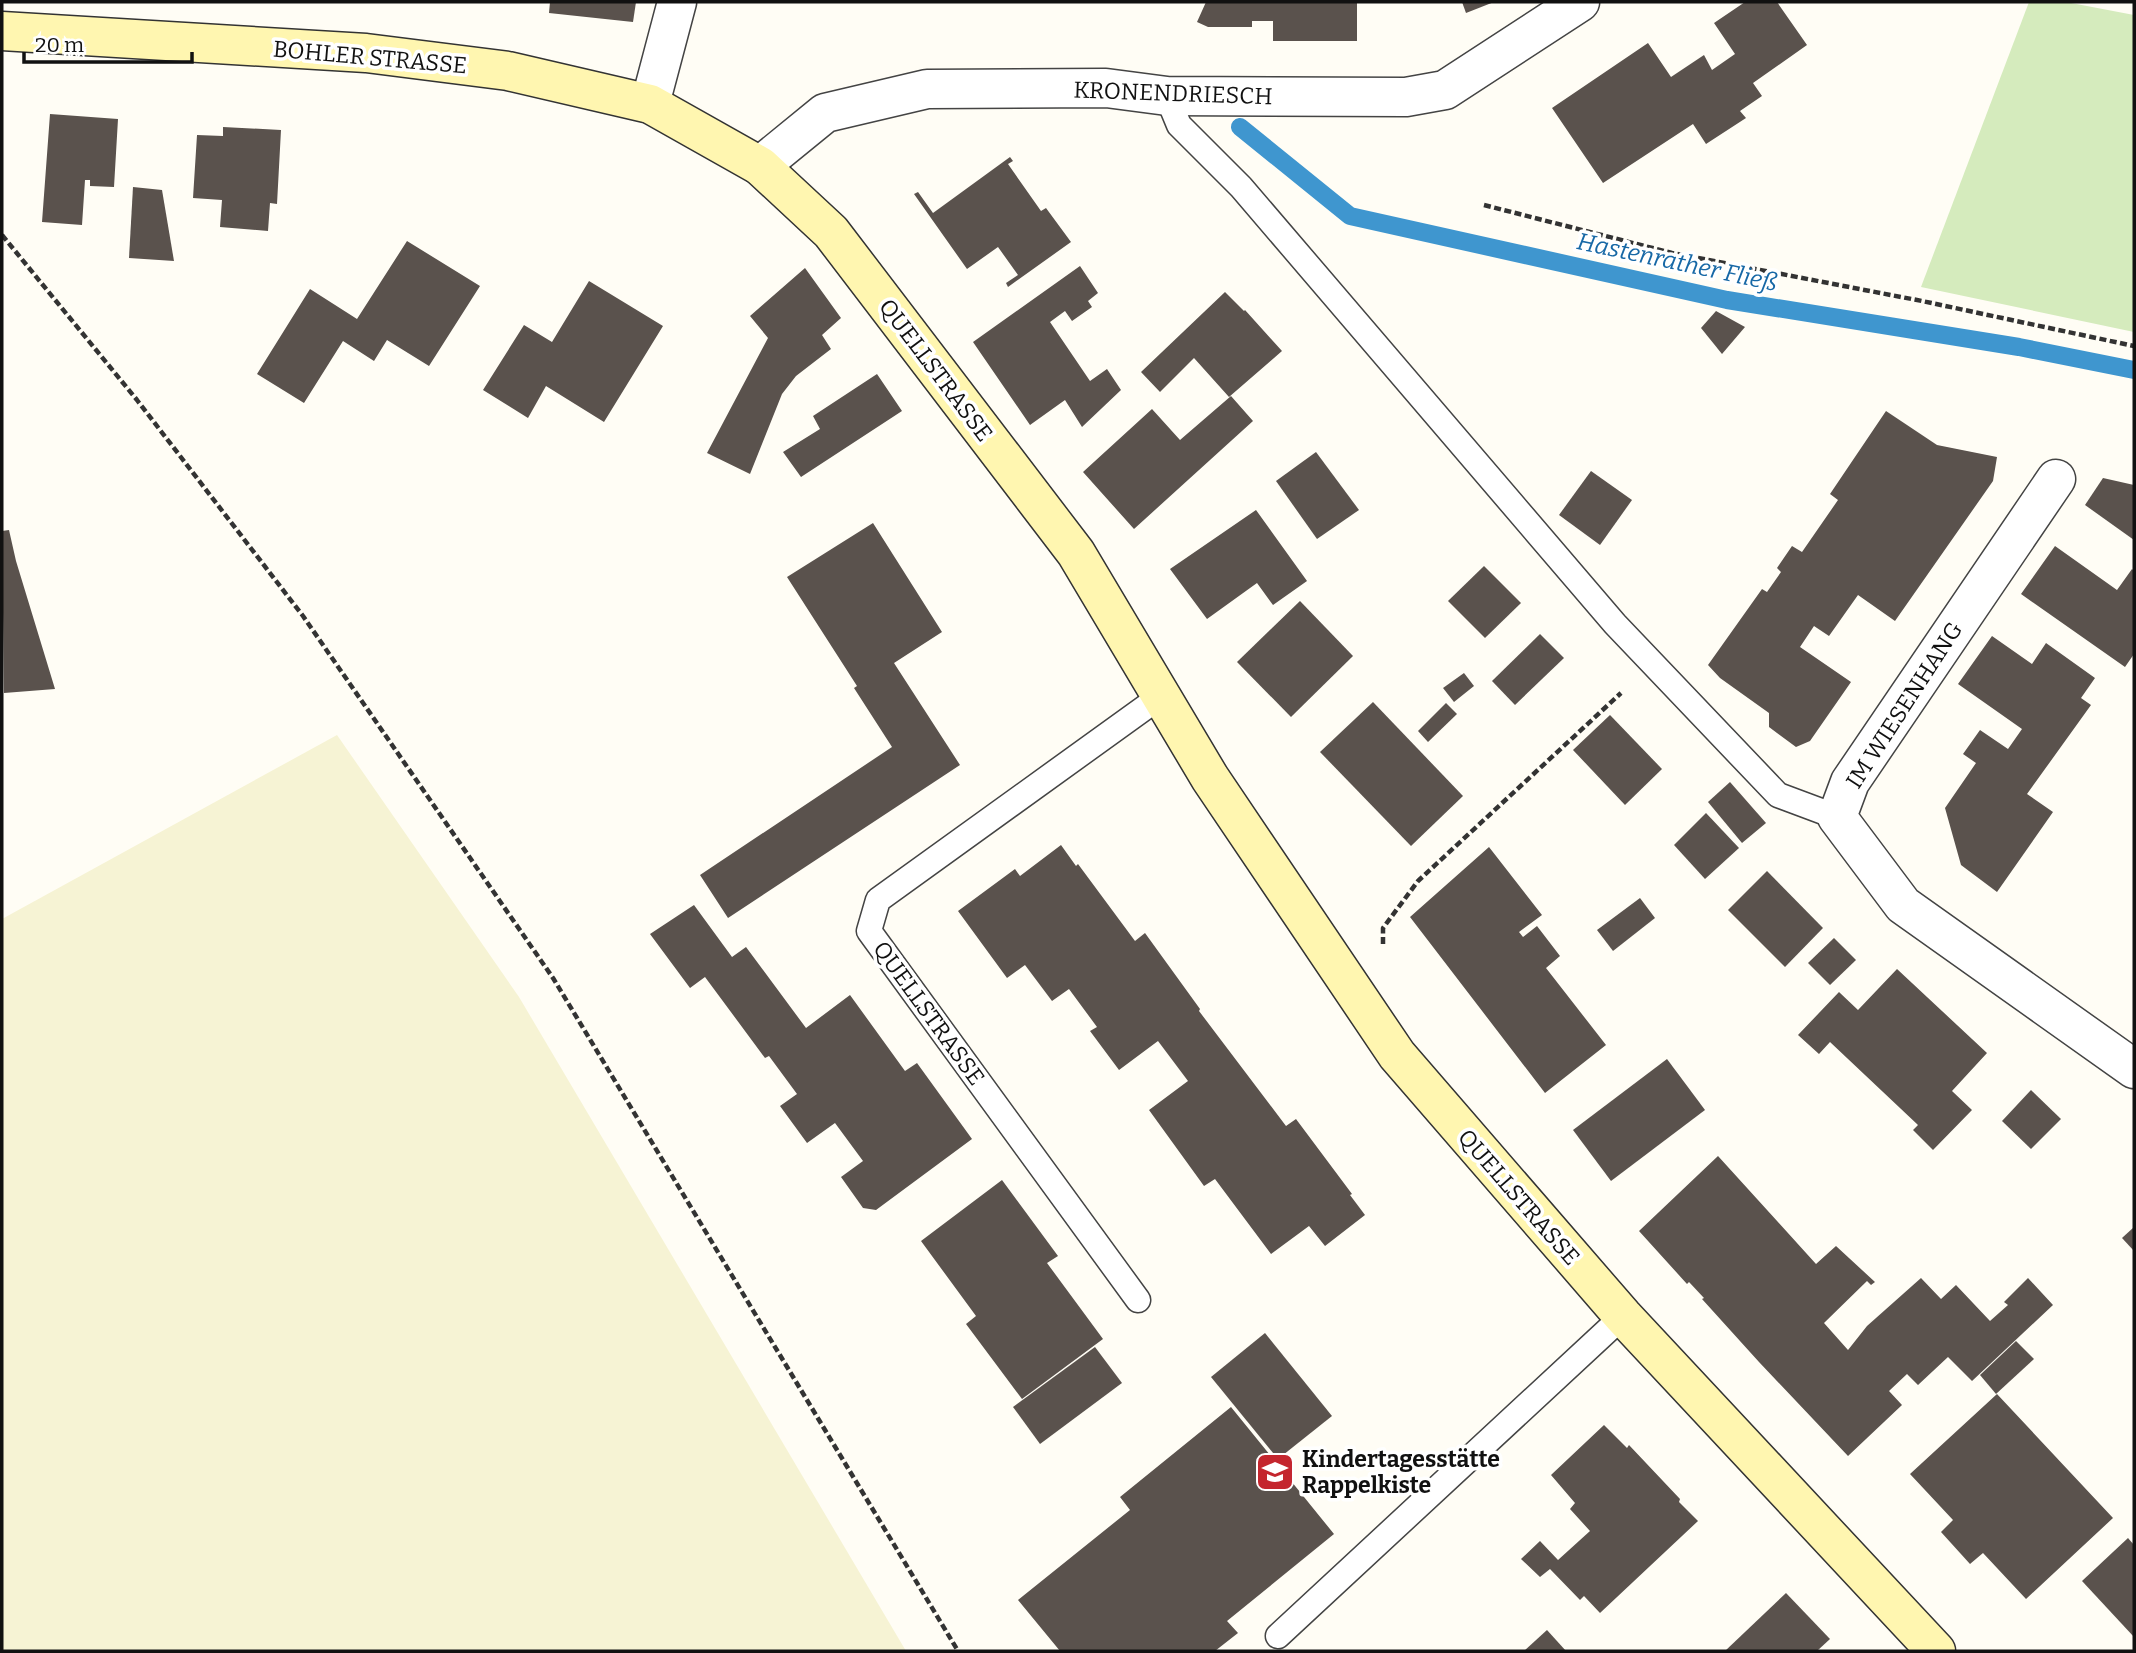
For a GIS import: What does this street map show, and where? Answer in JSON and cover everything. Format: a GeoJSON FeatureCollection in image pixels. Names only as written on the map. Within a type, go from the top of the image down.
{"type":"FeatureCollection","features":[{"type":"Feature","properties":{"kind":"main road","name":"BOHLER STRASSE"},"geometry":{"type":"LineString","coordinates":[[2,31],[366,53],[508,71],[650,104]]}},
{"type":"Feature","properties":{"kind":"main road","name":"QUELLSTRASSE"},"geometry":{"type":"LineString","coordinates":[[650,104],[761,166],[831,232],[1076,553],[1210,778],[1397,1055],[1623,1316],[1936,1651]]}},
{"type":"Feature","properties":{"kind":"street"},"geometry":{"type":"LineString","coordinates":[[650,104],[677,2]]}},
{"type":"Feature","properties":{"kind":"street","name":"KRONENDRIESCH"},"geometry":{"type":"LineString","coordinates":[[761,166],[825,113],[927,89],[1106,88],[1167,96],[1406,97],[1445,90],[1580,2]]}},
{"type":"Feature","properties":{"kind":"street","name":"IM WIESENHANG"},"geometry":{"type":"LineString","coordinates":[[2056,479],[1850,782],[1837,817],[1903,905],[2134,1069]]}},
{"type":"Feature","properties":{"kind":"lane"},"geometry":{"type":"LineString","coordinates":[[1167,96],[1179,125],[1241,187],[1606,614],[1652,664],[1778,794],[1837,817]]}},
{"type":"Feature","properties":{"kind":"lane","name":"QUELLSTRASSE"},"geometry":{"type":"LineString","coordinates":[[1139,1300],[869,931],[878,900],[1161,696]]}},
{"type":"Feature","properties":{"kind":"lane"},"geometry":{"type":"LineString","coordinates":[[1279,1636],[1623,1316]]}},
{"type":"Feature","properties":{"kind":"path"},"geometry":{"type":"LineString","coordinates":[[1484,205],[1672,253],[1922,301],[2134,346]]}},
{"type":"Feature","properties":{"kind":"path"},"geometry":{"type":"LineString","coordinates":[[2,235],[137,400],[303,616],[553,978],[958,1651]]}},
{"type":"Feature","properties":{"kind":"path"},"geometry":{"type":"LineString","coordinates":[[1347,984],[1383,961],[1383,928],[1418,881],[1652,664]]}},
{"type":"Feature","properties":{"kind":"shaded area"},"geometry":{"type":"Polygon","coordinates":[[[337,735],[519,997],[906,1651],[2,1651],[2,919],[337,735]]]}},
{"type":"Feature","properties":{"kind":"green space"},"geometry":{"type":"Polygon","coordinates":[[[2029,2],[2066,2],[2134,15],[2134,332],[1921,287],[2029,2]]]}},
{"type":"Feature","properties":{"kind":"building"},"geometry":{"type":"Polygon","coordinates":[[[550,2],[636,2],[633,22],[549,13],[550,2]]]}},
{"type":"Feature","properties":{"kind":"building"},"geometry":{"type":"Polygon","coordinates":[[[1206,2],[1357,2],[1357,41],[1273,41],[1273,21],[1252,21],[1252,27],[1208,27],[1197,22],[1206,2]]]}},
{"type":"Feature","properties":{"kind":"building"},"geometry":{"type":"Polygon","coordinates":[[[1462,2],[1494,2],[1466,13],[1462,2]]]}},
{"type":"Feature","properties":{"kind":"building"},"geometry":{"type":"Polygon","coordinates":[[[1745,2],[1777,2],[1807,45],[1753,83],[1762,96],[1740,111],[1746,118],[1706,144],[1693,124],[1603,183],[1552,108],[1648,43],[1671,77],[1704,55],[1712,70],[1735,54],[1714,23],[1745,2]]]}},
{"type":"Feature","properties":{"kind":"building"},"geometry":{"type":"Polygon","coordinates":[[[50,114],[118,119],[114,187],[90,186],[90,180],[85,180],[82,225],[42,222],[50,114]]]}},
{"type":"Feature","properties":{"kind":"building"},"geometry":{"type":"Polygon","coordinates":[[[223,127],[281,130],[277,204],[270,203],[268,231],[220,227],[222,200],[193,198],[197,135],[223,136],[223,127]]]}},
{"type":"Feature","properties":{"kind":"building"},"geometry":{"type":"Polygon","coordinates":[[[1010,157],[1013,161],[1008,164],[1041,211],[1046,208],[1071,242],[1008,287],[1006,283],[1018,275],[998,247],[967,269],[914,194],[918,192],[933,213],[1010,157]]]}},
{"type":"Feature","properties":{"kind":"building"},"geometry":{"type":"Polygon","coordinates":[[[133,187],[162,190],[174,261],[129,258],[133,187]]]}},
{"type":"Feature","properties":{"kind":"building"},"geometry":{"type":"Polygon","coordinates":[[[407,241],[480,286],[429,366],[387,340],[374,361],[343,341],[304,403],[257,374],[310,289],[357,319],[407,241]]]}},
{"type":"Feature","properties":{"kind":"building"},"geometry":{"type":"Polygon","coordinates":[[[1080,266],[1098,293],[1088,301],[1092,307],[1072,321],[1065,311],[1050,322],[1090,381],[1107,369],[1121,390],[1082,427],[1065,400],[1030,425],[973,342],[1080,266]]]}},
{"type":"Feature","properties":{"kind":"building"},"geometry":{"type":"Polygon","coordinates":[[[805,268],[841,318],[822,335],[831,349],[796,376],[782,394],[750,474],[707,453],[768,338],[750,316],[805,268]]]}},
{"type":"Feature","properties":{"kind":"building"},"geometry":{"type":"Polygon","coordinates":[[[589,281],[663,326],[604,422],[546,386],[528,418],[483,390],[524,325],[552,342],[589,281]]]}},
{"type":"Feature","properties":{"kind":"building"},"geometry":{"type":"Polygon","coordinates":[[[1225,292],[1282,351],[1229,397],[1194,358],[1160,392],[1141,372],[1225,292]]]}},
{"type":"Feature","properties":{"kind":"building"},"geometry":{"type":"Polygon","coordinates":[[[1716,311],[1745,327],[1722,354],[1701,328],[1716,311]]]}},
{"type":"Feature","properties":{"kind":"building"},"geometry":{"type":"Polygon","coordinates":[[[877,374],[902,411],[801,477],[783,452],[820,429],[813,416],[877,374]]]}},
{"type":"Feature","properties":{"kind":"building"},"geometry":{"type":"Polygon","coordinates":[[[1231,396],[1253,421],[1134,529],[1083,472],[1152,409],[1180,440],[1231,396]]]}},
{"type":"Feature","properties":{"kind":"building"},"geometry":{"type":"Polygon","coordinates":[[[1886,411],[1937,445],[1997,457],[1993,481],[1895,621],[1858,595],[1829,636],[1814,626],[1800,647],[1851,682],[1810,741],[1796,747],[1769,727],[1769,713],[1720,678],[1708,665],[1762,589],[1767,592],[1781,572],[1777,568],[1792,546],[1802,552],[1838,500],[1830,494],[1886,411]]]}},
{"type":"Feature","properties":{"kind":"building"},"geometry":{"type":"Polygon","coordinates":[[[1316,452],[1359,510],[1317,539],[1276,481],[1316,452]]]}},
{"type":"Feature","properties":{"kind":"building"},"geometry":{"type":"Polygon","coordinates":[[[1591,471],[1632,500],[1600,545],[1559,515],[1591,471]]]}},
{"type":"Feature","properties":{"kind":"building"},"geometry":{"type":"Polygon","coordinates":[[[2103,478],[2134,485],[2134,540],[2085,505],[2103,478]]]}},
{"type":"Feature","properties":{"kind":"building"},"geometry":{"type":"Polygon","coordinates":[[[1256,510],[1307,581],[1273,605],[1257,583],[1207,619],[1170,569],[1256,510]]]}},
{"type":"Feature","properties":{"kind":"building"},"geometry":{"type":"Polygon","coordinates":[[[873,523],[942,632],[894,663],[960,765],[728,918],[700,875],[892,747],[854,688],[857,686],[787,577],[873,523]]]}},
{"type":"Feature","properties":{"kind":"building"},"geometry":{"type":"Polygon","coordinates":[[[9,530],[55,689],[4,693],[2,531],[9,530]]]}},
{"type":"Feature","properties":{"kind":"building"},"geometry":{"type":"Polygon","coordinates":[[[2055,546],[2117,590],[2132,569],[2134,571],[2134,654],[2125,667],[2021,594],[2055,546]]]}},
{"type":"Feature","properties":{"kind":"building"},"geometry":{"type":"Polygon","coordinates":[[[1484,566],[1521,603],[1485,638],[1448,601],[1484,566]]]}},
{"type":"Feature","properties":{"kind":"building"},"geometry":{"type":"Polygon","coordinates":[[[1300,601],[1353,656],[1291,717],[1237,662],[1300,601]]]}},
{"type":"Feature","properties":{"kind":"building"},"geometry":{"type":"Polygon","coordinates":[[[1540,634],[1564,658],[1515,705],[1492,681],[1540,634]]]}},
{"type":"Feature","properties":{"kind":"building"},"geometry":{"type":"Polygon","coordinates":[[[1992,636],[2032,664],[2046,643],[2095,678],[2081,698],[2091,705],[2027,794],[2053,812],[1997,892],[1961,865],[1945,808],[1976,763],[1963,754],[1980,730],[2008,749],[2022,729],[1958,684],[1992,636]]]}},
{"type":"Feature","properties":{"kind":"building"},"geometry":{"type":"Polygon","coordinates":[[[1464,673],[1474,686],[1454,702],[1443,688],[1464,673]]]}},
{"type":"Feature","properties":{"kind":"building"},"geometry":{"type":"Polygon","coordinates":[[[1373,702],[1463,796],[1411,846],[1320,752],[1373,702]]]}},
{"type":"Feature","properties":{"kind":"building"},"geometry":{"type":"Polygon","coordinates":[[[1446,703],[1457,714],[1428,742],[1418,731],[1446,703]]]}},
{"type":"Feature","properties":{"kind":"building"},"geometry":{"type":"Polygon","coordinates":[[[1610,715],[1662,769],[1625,805],[1573,750],[1610,715]]]}},
{"type":"Feature","properties":{"kind":"building"},"geometry":{"type":"Polygon","coordinates":[[[1730,782],[1766,823],[1742,843],[1708,802],[1730,782]]]}},
{"type":"Feature","properties":{"kind":"building"},"geometry":{"type":"Polygon","coordinates":[[[1706,813],[1739,848],[1705,879],[1674,845],[1706,813]]]}},
{"type":"Feature","properties":{"kind":"building"},"geometry":{"type":"Polygon","coordinates":[[[1061,845],[1135,941],[1145,933],[1199,1011],[1286,1126],[1296,1119],[1352,1194],[1350,1195],[1365,1215],[1325,1246],[1309,1226],[1271,1254],[1215,1179],[1204,1186],[1149,1110],[1188,1081],[1158,1041],[1119,1070],[1090,1031],[1097,1027],[1069,989],[1052,1001],[1025,965],[1007,978],[958,911],[1015,869],[1020,876],[1061,845]]]}},
{"type":"Feature","properties":{"kind":"building"},"geometry":{"type":"Polygon","coordinates":[[[1489,847],[1542,915],[1519,932],[1523,937],[1537,926],[1560,956],[1546,968],[1606,1045],[1545,1093],[1410,917],[1489,847]]]}},
{"type":"Feature","properties":{"kind":"building"},"geometry":{"type":"Polygon","coordinates":[[[1767,871],[1823,928],[1785,967],[1728,910],[1767,871]]]}},
{"type":"Feature","properties":{"kind":"building"},"geometry":{"type":"Polygon","coordinates":[[[1640,898],[1655,918],[1613,951],[1597,930],[1640,898]]]}},
{"type":"Feature","properties":{"kind":"building"},"geometry":{"type":"Polygon","coordinates":[[[694,905],[732,957],[746,947],[806,1028],[850,995],[905,1071],[917,1063],[972,1139],[876,1210],[863,1208],[841,1177],[863,1161],[835,1123],[807,1143],[780,1106],[797,1094],[769,1056],[765,1058],[705,977],[690,988],[650,934],[694,905]]]}},
{"type":"Feature","properties":{"kind":"building"},"geometry":{"type":"Polygon","coordinates":[[[1834,938],[1856,960],[1830,985],[1808,963],[1834,938]]]}},
{"type":"Feature","properties":{"kind":"building"},"geometry":{"type":"Polygon","coordinates":[[[1897,969],[1987,1053],[1952,1091],[1972,1110],[1933,1150],[1913,1130],[1918,1125],[1830,1042],[1819,1054],[1798,1035],[1839,992],[1858,1010],[1897,969]]]}},
{"type":"Feature","properties":{"kind":"building"},"geometry":{"type":"Polygon","coordinates":[[[1667,1059],[1705,1110],[1611,1181],[1573,1130],[1667,1059]]]}},
{"type":"Feature","properties":{"kind":"building"},"geometry":{"type":"Polygon","coordinates":[[[2031,1090],[2061,1119],[2031,1149],[2002,1121],[2031,1090]]]}},
{"type":"Feature","properties":{"kind":"building"},"geometry":{"type":"Polygon","coordinates":[[[1718,1156],[1816,1264],[1836,1246],[1875,1282],[1871,1285],[1867,1281],[1824,1323],[1848,1350],[1867,1326],[1921,1278],[1941,1299],[1956,1285],[1990,1321],[2008,1305],[2004,1302],[2028,1278],[2053,1305],[1972,1381],[1948,1357],[1918,1385],[1907,1374],[1889,1391],[1902,1405],[1848,1456],[1639,1231],[1718,1156]]]}},
{"type":"Feature","properties":{"kind":"building"},"geometry":{"type":"Polygon","coordinates":[[[1002,1180],[1058,1256],[1047,1263],[1103,1339],[1022,1399],[966,1324],[976,1316],[921,1241],[1002,1180]]]}},
{"type":"Feature","properties":{"kind":"building"},"geometry":{"type":"Polygon","coordinates":[[[2134,1227],[2134,1251],[2122,1238],[2134,1227]]]}},
{"type":"Feature","properties":{"kind":"building"},"geometry":{"type":"Polygon","coordinates":[[[1265,1333],[1332,1416],[1278,1459],[1211,1377],[1265,1333]]]}},
{"type":"Feature","properties":{"kind":"building"},"geometry":{"type":"Polygon","coordinates":[[[2016,1341],[2034,1359],[1996,1394],[1980,1375],[2016,1341]]]}},
{"type":"Feature","properties":{"kind":"building"},"geometry":{"type":"Polygon","coordinates":[[[1095,1347],[1122,1383],[1040,1444],[1013,1407],[1095,1347]]]}},
{"type":"Feature","properties":{"kind":"building"},"geometry":{"type":"Polygon","coordinates":[[[1997,1394],[2113,1518],[2026,1599],[1983,1553],[1970,1564],[1941,1532],[1953,1520],[1910,1474],[1997,1394]]]}},
{"type":"Feature","properties":{"kind":"building"},"geometry":{"type":"Polygon","coordinates":[[[1231,1407],[1334,1534],[1227,1621],[1238,1633],[1215,1651],[1060,1651],[1018,1600],[1130,1510],[1120,1497],[1231,1407]]]}},
{"type":"Feature","properties":{"kind":"building"},"geometry":{"type":"Polygon","coordinates":[[[1604,1425],[1627,1448],[1629,1445],[1698,1521],[1600,1613],[1584,1596],[1580,1600],[1550,1569],[1540,1577],[1521,1559],[1540,1541],[1558,1560],[1590,1531],[1570,1509],[1575,1503],[1551,1475],[1604,1425]]]}},
{"type":"Feature","properties":{"kind":"building"},"geometry":{"type":"Polygon","coordinates":[[[2128,1538],[2134,1545],[2134,1637],[2082,1581],[2128,1538]]]}},
{"type":"Feature","properties":{"kind":"building"},"geometry":{"type":"Polygon","coordinates":[[[1786,1593],[1830,1639],[1817,1651],[1725,1651],[1786,1593]]]}},
{"type":"Feature","properties":{"kind":"building"},"geometry":{"type":"Polygon","coordinates":[[[1547,1630],[1566,1651],[1524,1651],[1547,1630]]]}},
{"type":"Feature","properties":{"kind":"waterway","name":"Hastenrather Fließ"},"geometry":{"type":"LineString","coordinates":[[1240,127],[1350,216],[1727,300],[2019,347],[2134,370]]}},
{"type":"Feature","properties":{"kind":"place","name":"Kindertagesstätte Rappelkiste"},"geometry":{"type":"Point","coordinates":[1275,1472]}}]}
